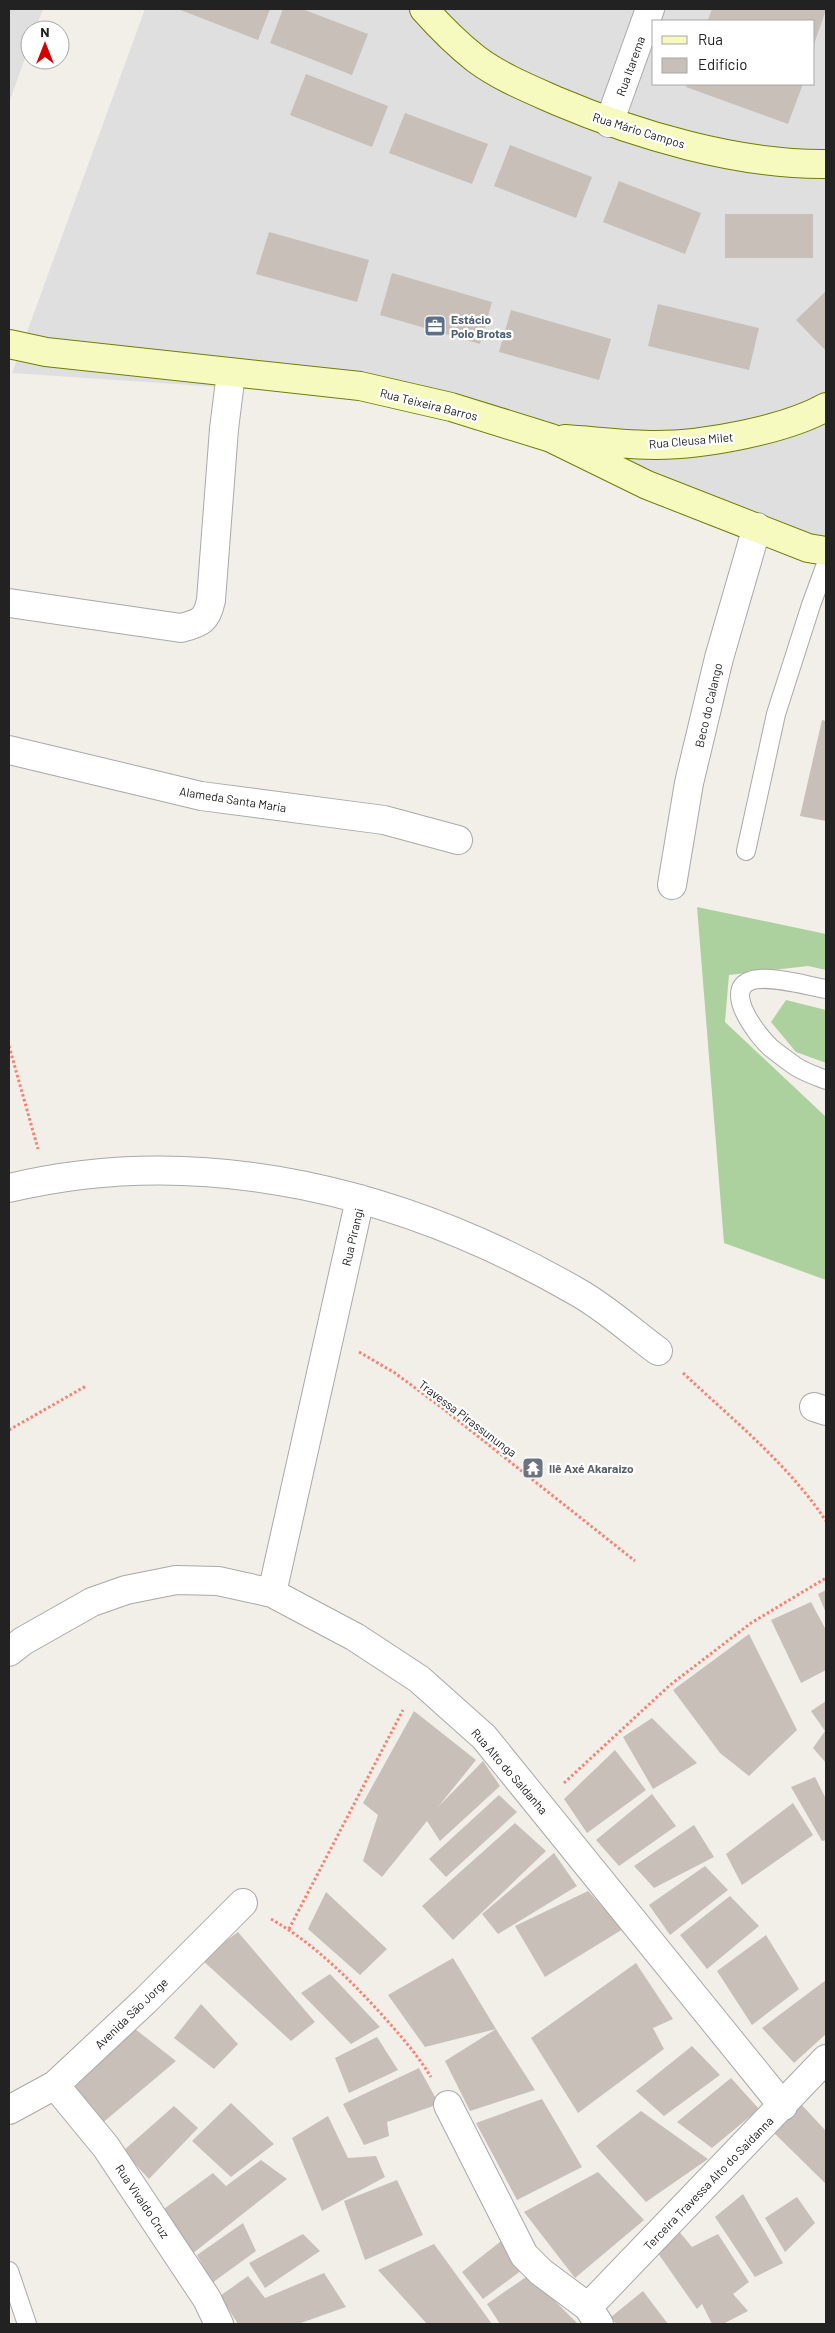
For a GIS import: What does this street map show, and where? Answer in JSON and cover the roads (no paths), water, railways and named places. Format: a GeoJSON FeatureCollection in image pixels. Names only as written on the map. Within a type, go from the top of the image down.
{"type":"FeatureCollection","features":[{"type":"Feature","properties":{"kind":"main road","name":"Rua Mário Campos"},"geometry":{"type":"LineString","coordinates":[[424,9],[438,26],[477,59],[527,88],[608,123],[681,144],[758,158],[826,164]]}},
{"type":"Feature","properties":{"kind":"main road","name":"Rua Teixeira Barros"},"geometry":{"type":"LineString","coordinates":[[9,344],[46,352],[360,386],[451,407],[551,438],[647,485],[808,548],[826,551]]}},
{"type":"Feature","properties":{"kind":"main road","name":"Rua Cleusa Milet"},"geometry":{"type":"LineString","coordinates":[[551,438],[656,445],[732,437],[811,415],[826,407]]}},
{"type":"Feature","properties":{"kind":"street","name":"Rua Itarema"},"geometry":{"type":"LineString","coordinates":[[608,123],[650,9]]}},
{"type":"Feature","properties":{"kind":"street"},"geometry":{"type":"LineString","coordinates":[[9,603],[181,628],[197,624],[208,614],[212,600],[224,429],[231,373]]}},
{"type":"Feature","properties":{"kind":"street","name":"Beco do Calango"},"geometry":{"type":"LineString","coordinates":[[672,885],[689,782],[719,658],[757,528]]}},
{"type":"Feature","properties":{"kind":"street","name":"Alameda Santa Maria"},"geometry":{"type":"LineString","coordinates":[[9,750],[201,796],[384,820],[458,840]]}},
{"type":"Feature","properties":{"kind":"street","name":"Rua Pirangi"},"geometry":{"type":"LineString","coordinates":[[9,1188],[46,1179],[128,1170],[224,1173],[298,1182],[360,1199],[272,1593]]}},
{"type":"Feature","properties":{"kind":"street"},"geometry":{"type":"LineString","coordinates":[[360,1199],[437,1223],[506,1254],[581,1293],[658,1351]]}},
{"type":"Feature","properties":{"kind":"street","name":"Rua Alto do Saldanha"},"geometry":{"type":"LineString","coordinates":[[9,1652],[23,1641],[92,1602],[126,1590],[176,1580],[218,1581],[272,1593],[355,1637],[419,1679],[484,1737],[783,2106]]}},
{"type":"Feature","properties":{"kind":"street","name":"Avenida São Jorge"},"geometry":{"type":"LineString","coordinates":[[9,2110],[55,2085],[146,2000],[243,1903]]}},
{"type":"Feature","properties":{"kind":"street","name":"Terceira Travessa Alto do Saidanna"},"geometry":{"type":"LineString","coordinates":[[593,2316],[826,2059]]}},
{"type":"Feature","properties":{"kind":"street","name":"Rua Vivaldo Cruz"},"geometry":{"type":"LineString","coordinates":[[55,2085],[106,2147],[207,2299],[219,2324]]}},
{"type":"Feature","properties":{"kind":"street"},"geometry":{"type":"LineString","coordinates":[[448,2105],[524,2255],[540,2272],[593,2316]]}},
{"type":"Feature","properties":{"kind":"lane"},"geometry":{"type":"LineString","coordinates":[[746,851],[776,714],[826,564]]}},
{"type":"Feature","properties":{"kind":"lane"},"geometry":{"type":"LineString","coordinates":[[826,989],[765,979],[750,981],[742,987],[739,996],[741,1006],[769,1046],[797,1067],[826,1080]]}},
{"type":"Feature","properties":{"kind":"lane"},"geometry":{"type":"LineString","coordinates":[[9,2271],[27,2324]]}},
{"type":"Feature","properties":{"kind":"place","name":"Estácio Polo Brotas"},"geometry":{"type":"Point","coordinates":[435,326]}},
{"type":"Feature","properties":{"kind":"place","name":"Ilê Axé Akaraizo"},"geometry":{"type":"Point","coordinates":[533,1468]}}]}
